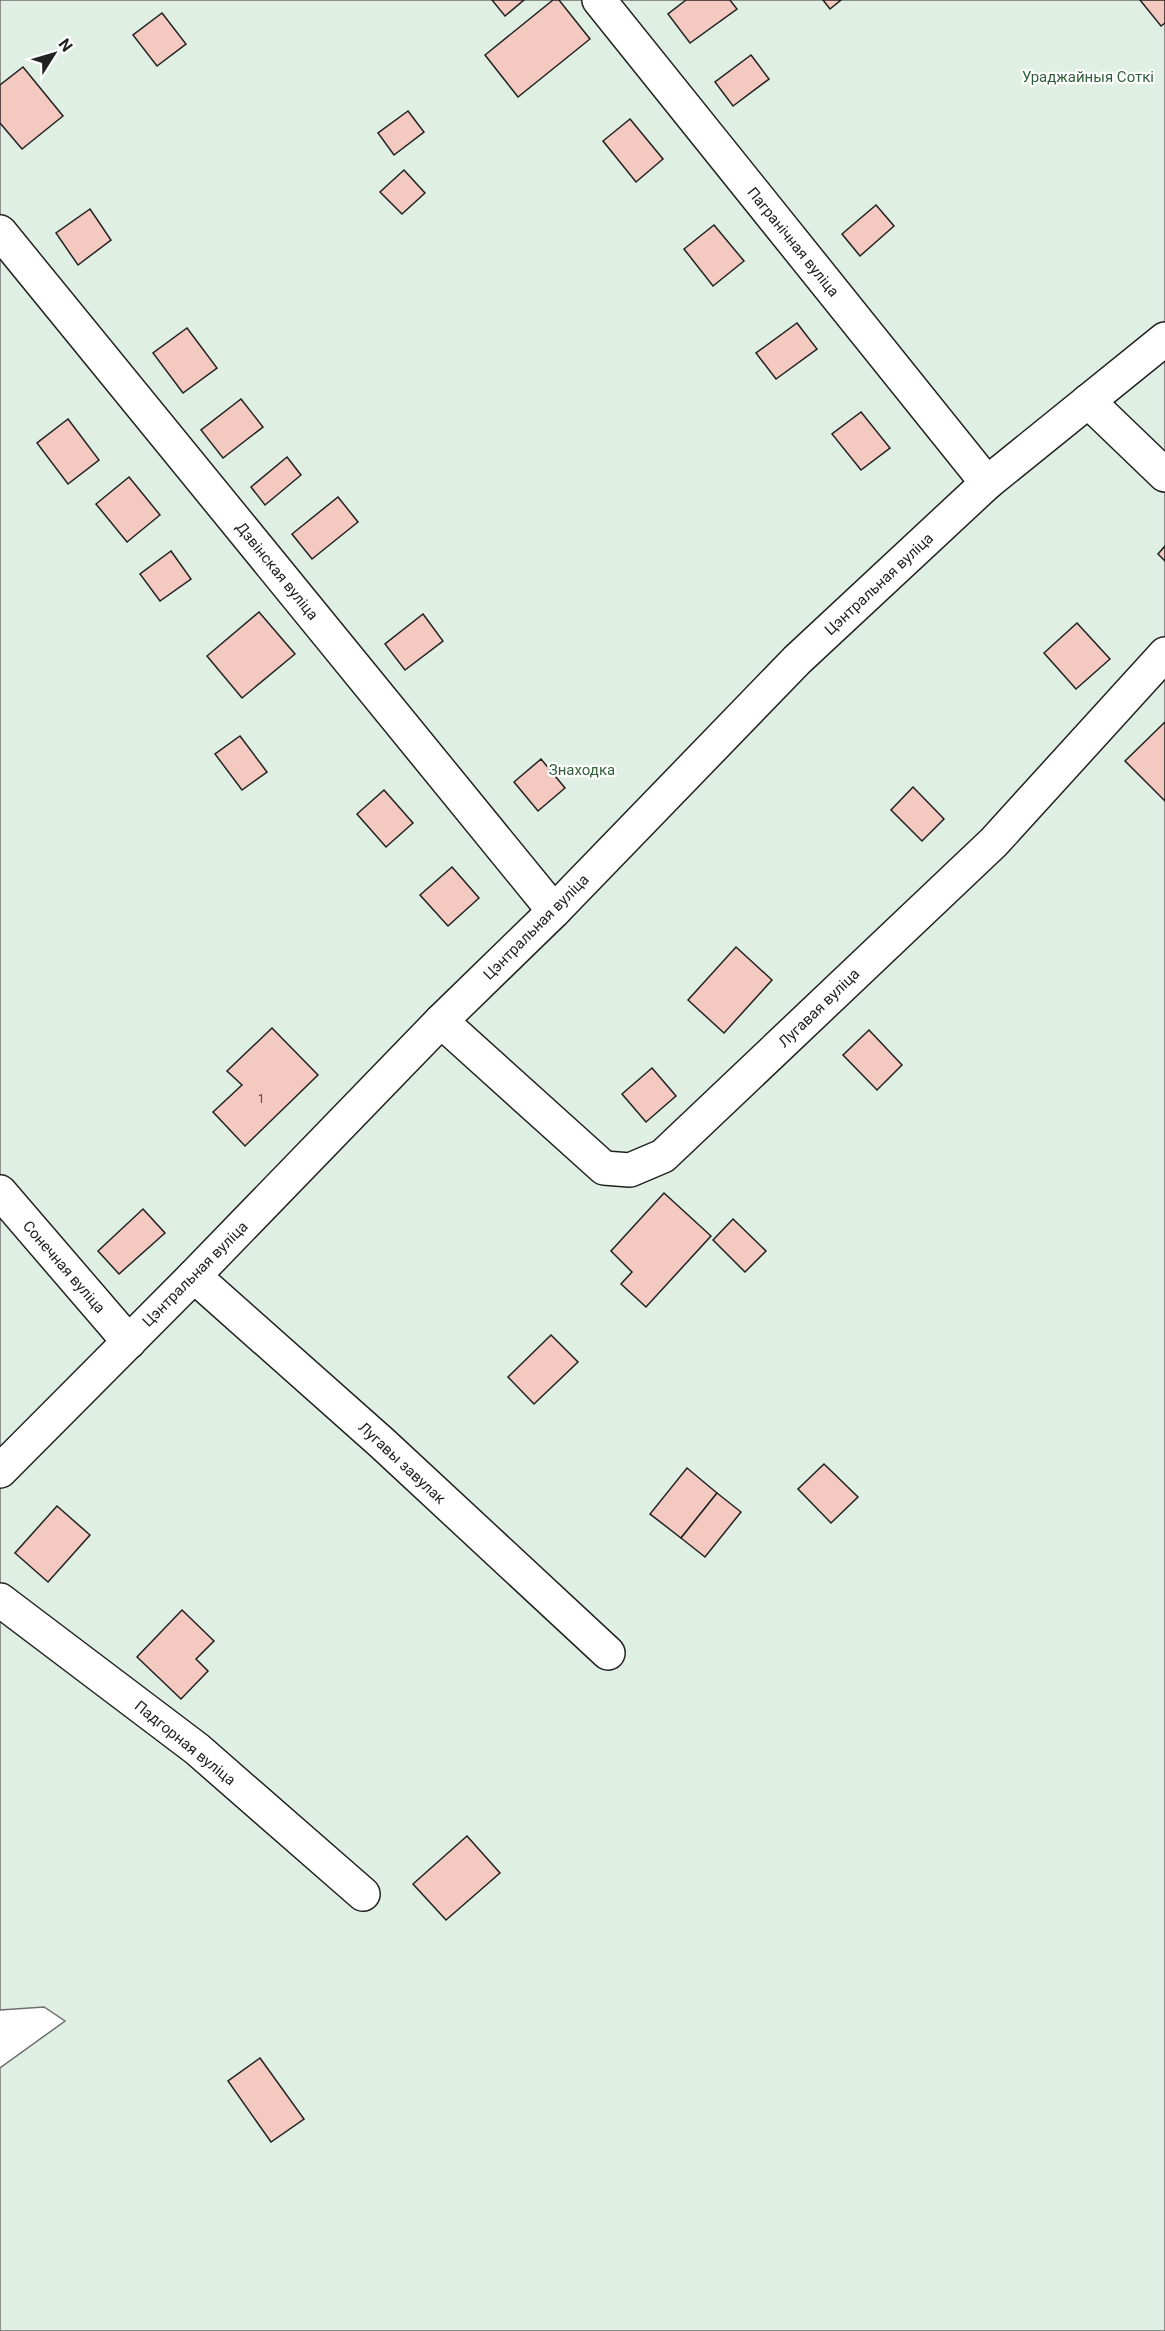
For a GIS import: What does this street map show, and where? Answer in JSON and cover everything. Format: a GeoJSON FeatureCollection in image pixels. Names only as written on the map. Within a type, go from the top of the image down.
{"type":"FeatureCollection","features":[{"type":"Feature","properties":{"kind":"street","name":"Пагранічная вуліца"},"geometry":{"type":"LineString","coordinates":[[598,0],[987,483]]}},
{"type":"Feature","properties":{"kind":"street","name":"Дзвінская вуліца"},"geometry":{"type":"LineString","coordinates":[[0,232],[554,911]]}},
{"type":"Feature","properties":{"kind":"street","name":"Цэнтральная вуліца"},"geometry":{"type":"LineString","coordinates":[[0,1471],[194,1276],[441,1021],[554,911],[798,660],[987,483],[1165,339]]}},
{"type":"Feature","properties":{"kind":"street"},"geometry":{"type":"LineString","coordinates":[[1088,401],[1165,475]]}},
{"type":"Feature","properties":{"kind":"street","name":"Лугавая вуліца"},"geometry":{"type":"LineString","coordinates":[[441,1021],[604,1168],[630,1170],[663,1156],[994,842],[1165,654]]}},
{"type":"Feature","properties":{"kind":"street","name":"Сонечная вуліца"},"geometry":{"type":"LineString","coordinates":[[0,1192],[129,1342]]}},
{"type":"Feature","properties":{"kind":"street","name":"Лугавы завулак"},"geometry":{"type":"LineString","coordinates":[[194,1276],[382,1443],[608,1653]]}},
{"type":"Feature","properties":{"kind":"street","name":"Падгорная вуліца"},"geometry":{"type":"LineString","coordinates":[[0,1600],[197,1749],[363,1894]]}},
{"type":"Feature","properties":{"kind":"green space","name":"Знаходка"},"geometry":{"type":"Polygon","coordinates":[[[0,0],[1165,0],[1165,2331],[0,2331],[0,2068],[65,2021],[44,2007],[0,2010],[0,0]]]}},
{"type":"Feature","properties":{"kind":"building"},"geometry":{"type":"Polygon","coordinates":[[[492,0],[524,0],[505,16],[492,0]]]}},
{"type":"Feature","properties":{"kind":"building"},"geometry":{"type":"Polygon","coordinates":[[[553,0],[559,0],[590,39],[518,97],[485,55],[553,0]]]}},
{"type":"Feature","properties":{"kind":"building"},"geometry":{"type":"Polygon","coordinates":[[[686,0],[730,0],[737,9],[690,43],[668,14],[686,0]]]}},
{"type":"Feature","properties":{"kind":"building"},"geometry":{"type":"Polygon","coordinates":[[[823,0],[841,0],[830,9],[823,0]]]}},
{"type":"Feature","properties":{"kind":"building"},"geometry":{"type":"Polygon","coordinates":[[[1140,0],[1165,0],[1165,23],[1161,26],[1140,0]]]}},
{"type":"Feature","properties":{"kind":"building"},"geometry":{"type":"Polygon","coordinates":[[[162,13],[186,44],[157,66],[133,35],[162,13]]]}},
{"type":"Feature","properties":{"kind":"building"},"geometry":{"type":"Polygon","coordinates":[[[751,55],[769,79],[733,106],[715,82],[751,55]]]}},
{"type":"Feature","properties":{"kind":"building"},"geometry":{"type":"Polygon","coordinates":[[[23,67],[63,116],[22,149],[0,123],[0,85],[23,67]]]}},
{"type":"Feature","properties":{"kind":"building"},"geometry":{"type":"Polygon","coordinates":[[[408,111],[424,132],[394,155],[378,133],[408,111]]]}},
{"type":"Feature","properties":{"kind":"building"},"geometry":{"type":"Polygon","coordinates":[[[630,119],[663,159],[636,182],[603,141],[630,119]]]}},
{"type":"Feature","properties":{"kind":"building"},"geometry":{"type":"Polygon","coordinates":[[[404,170],[425,193],[402,214],[380,192],[404,170]]]}},
{"type":"Feature","properties":{"kind":"building"},"geometry":{"type":"Polygon","coordinates":[[[876,205],[894,226],[860,256],[842,234],[876,205]]]}},
{"type":"Feature","properties":{"kind":"building"},"geometry":{"type":"Polygon","coordinates":[[[90,209],[111,240],[78,265],[56,233],[90,209]]]}},
{"type":"Feature","properties":{"kind":"building"},"geometry":{"type":"Polygon","coordinates":[[[714,225],[744,261],[713,286],[684,249],[714,225]]]}},
{"type":"Feature","properties":{"kind":"building"},"geometry":{"type":"Polygon","coordinates":[[[797,323],[817,349],[776,379],[756,353],[797,323]]]}},
{"type":"Feature","properties":{"kind":"building"},"geometry":{"type":"Polygon","coordinates":[[[187,328],[217,368],[183,393],[153,353],[187,328]]]}},
{"type":"Feature","properties":{"kind":"building"},"geometry":{"type":"Polygon","coordinates":[[[241,399],[263,427],[223,458],[201,430],[241,399]]]}},
{"type":"Feature","properties":{"kind":"building"},"geometry":{"type":"Polygon","coordinates":[[[861,412],[890,448],[861,470],[832,434],[861,412]]]}},
{"type":"Feature","properties":{"kind":"building"},"geometry":{"type":"Polygon","coordinates":[[[68,419],[99,460],[68,484],[37,443],[68,419]]]}},
{"type":"Feature","properties":{"kind":"building"},"geometry":{"type":"Polygon","coordinates":[[[287,457],[301,475],[265,505],[251,487],[287,457]]]}},
{"type":"Feature","properties":{"kind":"building"},"geometry":{"type":"Polygon","coordinates":[[[129,477],[160,515],[127,542],[96,504],[129,477]]]}},
{"type":"Feature","properties":{"kind":"building"},"geometry":{"type":"Polygon","coordinates":[[[338,497],[358,522],[312,559],[292,534],[338,497]]]}},
{"type":"Feature","properties":{"kind":"building"},"geometry":{"type":"Polygon","coordinates":[[[1165,546],[1165,561],[1158,554],[1165,546]]]}},
{"type":"Feature","properties":{"kind":"building"},"geometry":{"type":"Polygon","coordinates":[[[171,551],[191,579],[160,601],[140,574],[171,551]]]}},
{"type":"Feature","properties":{"kind":"building"},"geometry":{"type":"Polygon","coordinates":[[[259,612],[295,654],[242,698],[207,656],[259,612]]]}},
{"type":"Feature","properties":{"kind":"building"},"geometry":{"type":"Polygon","coordinates":[[[423,614],[443,641],[405,670],[385,644],[423,614]]]}},
{"type":"Feature","properties":{"kind":"building"},"geometry":{"type":"Polygon","coordinates":[[[1077,623],[1110,659],[1076,689],[1044,653],[1077,623]]]}},
{"type":"Feature","properties":{"kind":"building"},"geometry":{"type":"Polygon","coordinates":[[[1165,722],[1165,801],[1125,761],[1165,722]]]}},
{"type":"Feature","properties":{"kind":"building"},"geometry":{"type":"Polygon","coordinates":[[[240,736],[267,772],[242,790],[215,754],[240,736]]]}},
{"type":"Feature","properties":{"kind":"building"},"geometry":{"type":"Polygon","coordinates":[[[541,759],[565,788],[538,811],[514,782],[541,759]]]}},
{"type":"Feature","properties":{"kind":"building"},"geometry":{"type":"Polygon","coordinates":[[[913,787],[944,819],[922,841],[891,810],[913,787]]]}},
{"type":"Feature","properties":{"kind":"building"},"geometry":{"type":"Polygon","coordinates":[[[384,790],[413,823],[386,847],[357,814],[384,790]]]}},
{"type":"Feature","properties":{"kind":"building"},"geometry":{"type":"Polygon","coordinates":[[[452,867],[479,898],[448,926],[420,895],[452,867]]]}},
{"type":"Feature","properties":{"kind":"building"},"geometry":{"type":"Polygon","coordinates":[[[736,947],[772,980],[724,1033],[688,1000],[736,947]]]}},
{"type":"Feature","properties":{"kind":"building"},"geometry":{"type":"Polygon","coordinates":[[[272,1028],[318,1075],[245,1146],[213,1112],[242,1085],[227,1071],[272,1028]]]}},
{"type":"Feature","properties":{"kind":"building"},"geometry":{"type":"Polygon","coordinates":[[[869,1030],[902,1065],[877,1090],[843,1055],[869,1030]]]}},
{"type":"Feature","properties":{"kind":"building"},"geometry":{"type":"Polygon","coordinates":[[[652,1068],[676,1096],[646,1122],[622,1094],[652,1068]]]}},
{"type":"Feature","properties":{"kind":"building"},"geometry":{"type":"Polygon","coordinates":[[[664,1193],[711,1236],[646,1307],[621,1284],[632,1272],[611,1251],[664,1193]]]}},
{"type":"Feature","properties":{"kind":"building"},"geometry":{"type":"Polygon","coordinates":[[[143,1209],[165,1233],[119,1274],[98,1251],[143,1209]]]}},
{"type":"Feature","properties":{"kind":"building"},"geometry":{"type":"Polygon","coordinates":[[[733,1219],[766,1251],[745,1272],[713,1240],[733,1219]]]}},
{"type":"Feature","properties":{"kind":"building"},"geometry":{"type":"Polygon","coordinates":[[[551,1335],[578,1362],[534,1404],[508,1377],[551,1335]]]}},
{"type":"Feature","properties":{"kind":"building"},"geometry":{"type":"Polygon","coordinates":[[[824,1464],[858,1497],[831,1523],[798,1489],[824,1464]]]}},
{"type":"Feature","properties":{"kind":"building"},"geometry":{"type":"Polygon","coordinates":[[[687,1468],[717,1493],[681,1538],[650,1514],[687,1468]]]}},
{"type":"Feature","properties":{"kind":"building"},"geometry":{"type":"Polygon","coordinates":[[[717,1493],[741,1512],[705,1557],[681,1538],[717,1493]]]}},
{"type":"Feature","properties":{"kind":"building"},"geometry":{"type":"Polygon","coordinates":[[[57,1506],[90,1535],[48,1582],[15,1553],[57,1506]]]}},
{"type":"Feature","properties":{"kind":"building"},"geometry":{"type":"Polygon","coordinates":[[[182,1610],[214,1641],[196,1659],[208,1671],[181,1699],[137,1657],[182,1610]]]}},
{"type":"Feature","properties":{"kind":"building"},"geometry":{"type":"Polygon","coordinates":[[[467,1836],[500,1873],[446,1920],[413,1884],[467,1836]]]}},
{"type":"Feature","properties":{"kind":"building"},"geometry":{"type":"Polygon","coordinates":[[[260,2058],[304,2119],[271,2142],[228,2081],[260,2058]]]}},
{"type":"Feature","properties":{"kind":"park label","name":"Ураджайныя Соткі"},"geometry":{"type":"Point","coordinates":[1088,77]}}]}
